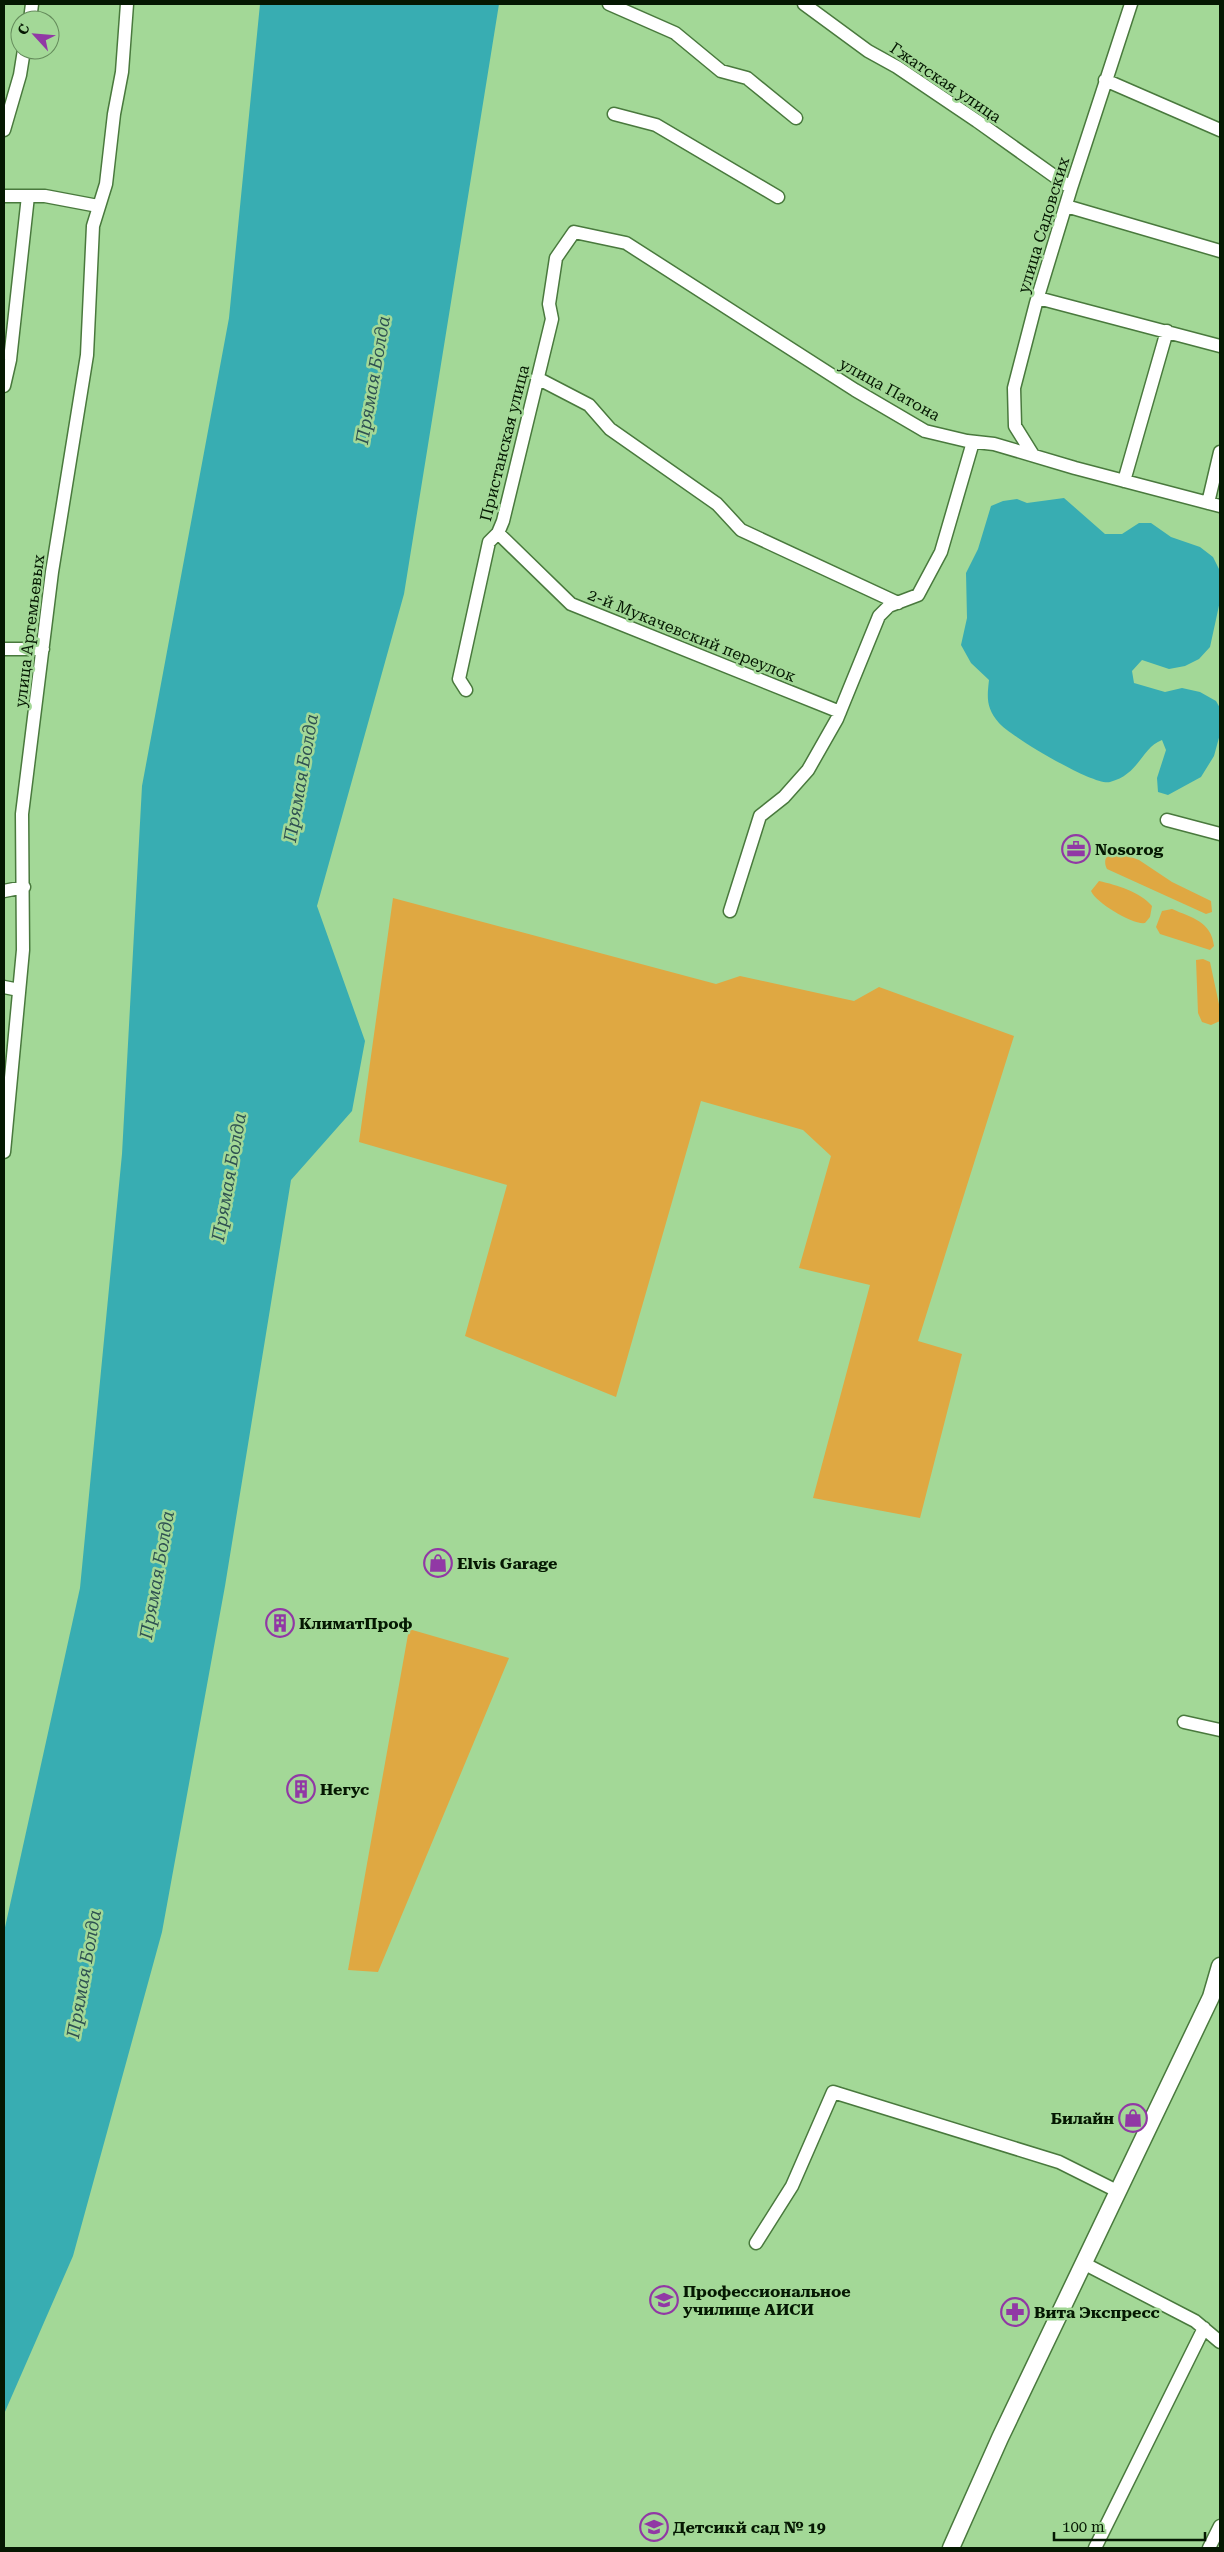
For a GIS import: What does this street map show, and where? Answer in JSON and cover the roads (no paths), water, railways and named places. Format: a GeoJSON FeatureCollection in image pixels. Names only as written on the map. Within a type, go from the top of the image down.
{"type":"FeatureCollection","features":[{"type":"Feature","properties":{"kind":"main road"},"geometry":{"type":"LineString","coordinates":[[951,2548],[1000,2438],[1119,2192],[1216,1999],[1220,1966]]}},
{"type":"Feature","properties":{"kind":"street","name":"улица Артемьевых"},"geometry":{"type":"LineString","coordinates":[[4,1152],[19,990],[24,887],[22,814],[52,572],[87,355],[93,226],[106,184],[114,114],[122,72],[127,4]]}},
{"type":"Feature","properties":{"kind":"street"},"geometry":{"type":"LineString","coordinates":[[609,4],[675,33],[721,71],[747,78],[796,118]]}},
{"type":"Feature","properties":{"kind":"street","name":"Гжатская улица"},"geometry":{"type":"LineString","coordinates":[[804,4],[868,51],[897,67],[1071,188]]}},
{"type":"Feature","properties":{"kind":"street","name":"улица Садовских"},"geometry":{"type":"LineString","coordinates":[[1033,455],[1015,426],[1014,388],[1038,298],[1071,188],[1131,4]]}},
{"type":"Feature","properties":{"kind":"street"},"geometry":{"type":"LineString","coordinates":[[4,130],[20,76],[22,60]]}},
{"type":"Feature","properties":{"kind":"street"},"geometry":{"type":"LineString","coordinates":[[1105,80],[1220,130]]}},
{"type":"Feature","properties":{"kind":"street"},"geometry":{"type":"LineString","coordinates":[[614,114],[656,125],[778,197]]}},
{"type":"Feature","properties":{"kind":"street"},"geometry":{"type":"LineString","coordinates":[[4,196],[45,196],[98,206]]}},
{"type":"Feature","properties":{"kind":"street"},"geometry":{"type":"LineString","coordinates":[[4,386],[10,360],[28,196]]}},
{"type":"Feature","properties":{"kind":"street"},"geometry":{"type":"LineString","coordinates":[[1066,206],[1220,251]]}},
{"type":"Feature","properties":{"kind":"street","name":"Пристанская улица"},"geometry":{"type":"LineString","coordinates":[[466,690],[459,679],[489,542],[498,533],[503,522],[552,319],[549,304],[556,258],[574,232]]}},
{"type":"Feature","properties":{"kind":"street","name":"улица Патона"},"geometry":{"type":"LineString","coordinates":[[574,232],[626,244],[855,390],[925,431],[973,442],[994,444],[1214,504]]}},
{"type":"Feature","properties":{"kind":"street"},"geometry":{"type":"LineString","coordinates":[[1038,298],[1220,346]]}},
{"type":"Feature","properties":{"kind":"street"},"geometry":{"type":"LineString","coordinates":[[1124,480],[1167,331]]}},
{"type":"Feature","properties":{"kind":"street"},"geometry":{"type":"LineString","coordinates":[[537,378],[589,406],[610,429],[717,504],[741,530],[898,603]]}},
{"type":"Feature","properties":{"kind":"street"},"geometry":{"type":"LineString","coordinates":[[730,911],[760,816],[784,797],[808,770],[840,712],[879,616],[889,606],[918,595],[941,552],[973,442]]}},
{"type":"Feature","properties":{"kind":"street"},"geometry":{"type":"LineString","coordinates":[[1214,504],[1220,452]]}},
{"type":"Feature","properties":{"kind":"street","name":"2-й Мукачевский переулок"},"geometry":{"type":"LineString","coordinates":[[498,533],[571,604],[840,712]]}},
{"type":"Feature","properties":{"kind":"street"},"geometry":{"type":"LineString","coordinates":[[4,649],[43,649]]}},
{"type":"Feature","properties":{"kind":"street"},"geometry":{"type":"LineString","coordinates":[[1167,820],[1220,834]]}},
{"type":"Feature","properties":{"kind":"street"},"geometry":{"type":"LineString","coordinates":[[4,890],[24,887]]}},
{"type":"Feature","properties":{"kind":"street"},"geometry":{"type":"LineString","coordinates":[[4,987],[19,990]]}},
{"type":"Feature","properties":{"kind":"street"},"geometry":{"type":"LineString","coordinates":[[1184,1722],[1220,1730]]}},
{"type":"Feature","properties":{"kind":"street"},"geometry":{"type":"LineString","coordinates":[[756,2243],[792,2186],[833,2092],[1059,2162],[1119,2192]]}},
{"type":"Feature","properties":{"kind":"street"},"geometry":{"type":"LineString","coordinates":[[1084,2264],[1204,2328],[1220,2342]]}},
{"type":"Feature","properties":{"kind":"street"},"geometry":{"type":"LineString","coordinates":[[1095,2548],[1204,2328]]}},
{"type":"Feature","properties":{"kind":"street"},"geometry":{"type":"LineString","coordinates":[[1209,2548],[1220,2526]]}},
{"type":"Feature","properties":{"kind":"water","name":"Прямая Болда"},"geometry":{"type":"Polygon","coordinates":[[[260,4],[499,4],[404,594],[317,906],[365,1041],[352,1111],[291,1180],[225,1586],[162,1932],[73,2256],[4,2414],[4,1932],[80,1588],[122,1154],[142,786],[229,318],[260,4]]]}},
{"type":"Feature","properties":{"kind":"water"},"geometry":{"type":"Polygon","coordinates":[[[1064,498],[1105,534],[1122,534],[1139,523],[1151,523],[1171,537],[1200,547],[1213,557],[1220,571],[1220,601],[1210,647],[1199,659],[1185,666],[1169,669],[1142,660],[1132,671],[1134,683],[1165,692],[1182,688],[1200,692],[1216,701],[1220,708],[1220,734],[1214,756],[1201,777],[1168,795],[1158,792],[1157,778],[1166,750],[1162,740],[1149,749],[1128,773],[1110,782],[1088,777],[1071,769],[1035,749],[1006,729],[995,718],[990,708],[988,698],[989,680],[971,663],[961,645],[967,618],[966,573],[978,549],[991,506],[1003,501],[1017,499],[1027,503],[1064,498]]]}},
{"type":"Feature","properties":{"kind":"place","name":"Nosorog"},"geometry":{"type":"Point","coordinates":[1076,849]}},
{"type":"Feature","properties":{"kind":"place","name":"Elvis Garage"},"geometry":{"type":"Point","coordinates":[438,1563]}},
{"type":"Feature","properties":{"kind":"place","name":"КлиматПроф"},"geometry":{"type":"Point","coordinates":[280,1623]}},
{"type":"Feature","properties":{"kind":"place","name":"Негус"},"geometry":{"type":"Point","coordinates":[301,1789]}},
{"type":"Feature","properties":{"kind":"place","name":"Билайн"},"geometry":{"type":"Point","coordinates":[1133,2118]}},
{"type":"Feature","properties":{"kind":"place","name":"Профессиональное училище АИСИ"},"geometry":{"type":"Point","coordinates":[664,2300]}},
{"type":"Feature","properties":{"kind":"place","name":"Вита Экспресс"},"geometry":{"type":"Point","coordinates":[1015,2312]}},
{"type":"Feature","properties":{"kind":"place","name":"Детсикй сад № 19"},"geometry":{"type":"Point","coordinates":[654,2527]}}]}
